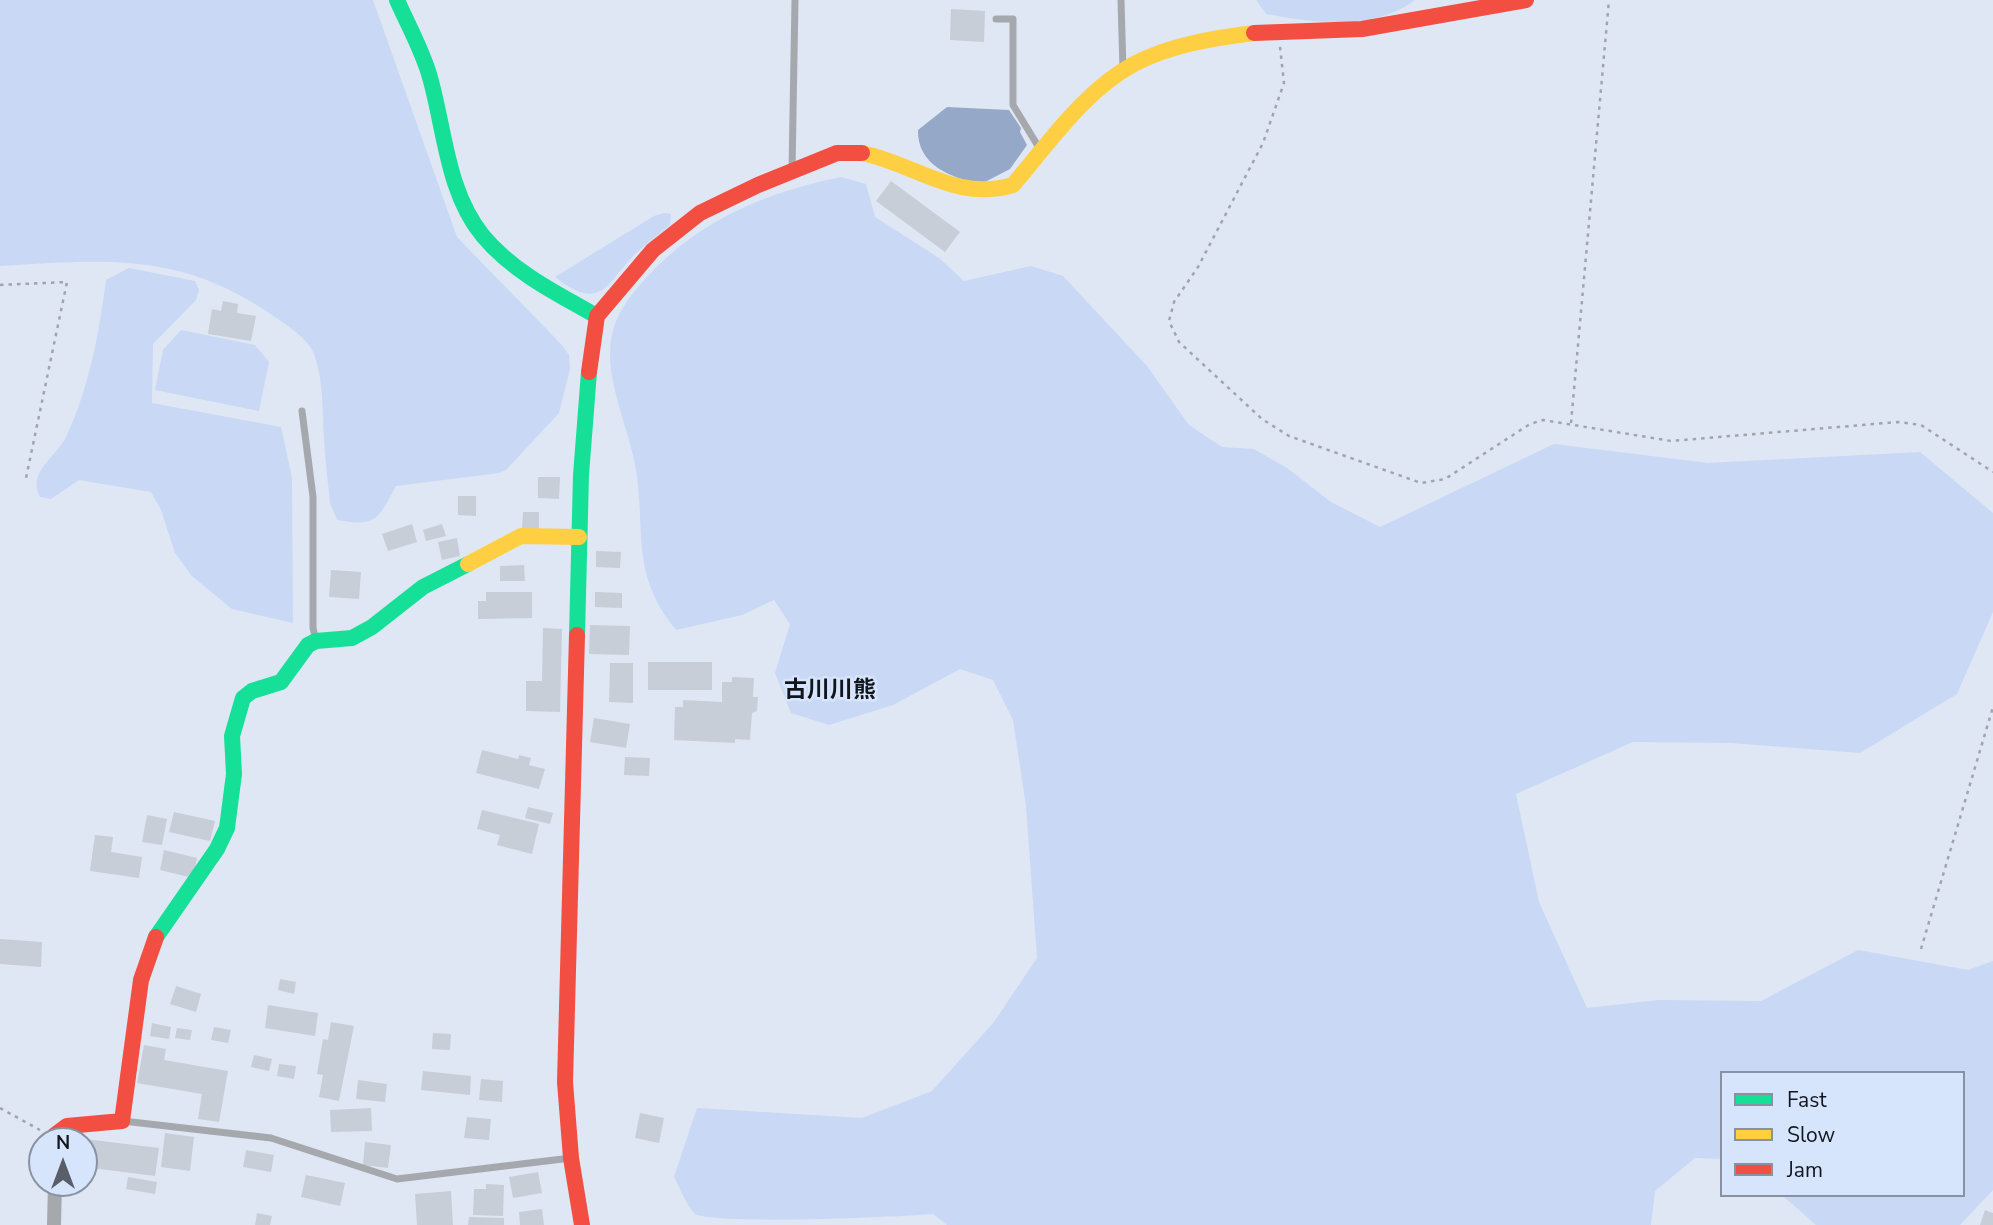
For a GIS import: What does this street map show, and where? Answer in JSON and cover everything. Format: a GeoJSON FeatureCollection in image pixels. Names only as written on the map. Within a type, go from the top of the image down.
{"type":"FeatureCollection","features":[{"type":"Feature","properties":{"kind":"street"},"geometry":{"type":"LineString","coordinates":[[397,0],[429,72],[461,200],[472,220],[512,264],[597,316]]}},
{"type":"Feature","properties":{"kind":"street"},"geometry":{"type":"LineString","coordinates":[[582,1225],[571,1158],[565,1082],[579,537],[589,371],[597,316],[653,250],[699,213],[837,153],[860,153],[980,193],[999,191],[1013,185],[1082,104],[1123,71],[1190,44],[1275,30],[1363,29],[1526,0]]}},
{"type":"Feature","properties":{"kind":"street"},"geometry":{"type":"LineString","coordinates":[[66,1127],[122,1121],[132,1036],[151,945],[218,849],[227,828],[234,774],[232,736],[243,698],[252,691],[282,682],[308,645],[316,640],[352,638],[372,627],[423,587],[521,536],[579,537]]}},
{"type":"Feature","properties":{"kind":"street"},"geometry":{"type":"LineString","coordinates":[[54,1225],[55,1197]]}},
{"type":"Feature","properties":{"kind":"lane"},"geometry":{"type":"LineString","coordinates":[[792,171],[795,0]]}},
{"type":"Feature","properties":{"kind":"lane"},"geometry":{"type":"LineString","coordinates":[[1121,0],[1123,71]]}},
{"type":"Feature","properties":{"kind":"lane"},"geometry":{"type":"LineString","coordinates":[[996,19],[1013,19],[1013,105],[1042,151]]}},
{"type":"Feature","properties":{"kind":"lane"},"geometry":{"type":"LineString","coordinates":[[302,411],[313,497],[313,628],[316,640]]}},
{"type":"Feature","properties":{"kind":"lane"},"geometry":{"type":"LineString","coordinates":[[122,1121],[271,1138],[397,1179],[571,1158]]}},
{"type":"Feature","properties":{"kind":"path"},"geometry":{"type":"LineString","coordinates":[[1571,423],[1609,0]]}},
{"type":"Feature","properties":{"kind":"path"},"geometry":{"type":"LineString","coordinates":[[1275,30],[1283,58],[1284,82],[1263,144],[1198,267],[1174,302],[1169,321],[1179,342],[1262,419],[1289,436],[1421,484],[1445,479],[1530,424],[1543,420],[1671,440],[1898,422],[1921,425],[1993,472]]}},
{"type":"Feature","properties":{"kind":"path"},"geometry":{"type":"LineString","coordinates":[[0,285],[66,282],[26,478]]}},
{"type":"Feature","properties":{"kind":"path"},"geometry":{"type":"LineString","coordinates":[[1921,949],[1993,707]]}},
{"type":"Feature","properties":{"kind":"path"},"geometry":{"type":"LineString","coordinates":[[0,1108],[35,1127]]}},
{"type":"Feature","properties":{"kind":"shaded area"},"geometry":{"type":"Polygon","coordinates":[[[0,0],[373,0],[457,237],[569,355],[570,369],[559,413],[506,470],[396,486],[375,518],[361,522],[337,520],[330,503],[317,365],[311,348],[289,327],[238,294],[205,279],[173,270],[108,262],[0,266],[0,0]]]}},
{"type":"Feature","properties":{"kind":"shaded area"},"geometry":{"type":"Polygon","coordinates":[[[1256,0],[1415,0],[1381,17],[1323,22],[1266,14],[1256,0]]]}},
{"type":"Feature","properties":{"kind":"shaded area"},"geometry":{"type":"Polygon","coordinates":[[[947,107],[1009,110],[1021,128],[1020,132],[1027,145],[1010,169],[981,184],[948,174],[930,161],[923,152],[918,130],[947,107]]]}},
{"type":"Feature","properties":{"kind":"shaded area"},"geometry":{"type":"Polygon","coordinates":[[[841,177],[866,184],[875,217],[939,258],[964,281],[1031,266],[1063,276],[1147,366],[1189,425],[1222,447],[1254,449],[1287,468],[1331,502],[1380,527],[1554,444],[1708,463],[1920,452],[1993,513],[1993,612],[1957,694],[1860,753],[1731,743],[1633,742],[1516,794],[1539,902],[1587,1008],[1659,1000],[1761,1001],[1858,950],[1968,970],[1993,961],[1993,1190],[1960,1225],[1816,1225],[1784,1197],[1965,1197],[1965,1071],[1720,1071],[1720,1159],[1695,1158],[1655,1191],[1651,1225],[947,1225],[933,1214],[770,1220],[695,1214],[674,1177],[697,1108],[862,1118],[932,1091],[994,1022],[1037,958],[1026,806],[1013,720],[993,680],[960,669],[893,705],[829,725],[791,713],[775,673],[790,624],[774,600],[742,615],[676,630],[661,609],[646,571],[642,553],[636,470],[617,400],[611,365],[610,347],[619,315],[647,277],[689,239],[736,211],[814,183],[841,177]]]}},
{"type":"Feature","properties":{"kind":"shaded area"},"geometry":{"type":"Polygon","coordinates":[[[671,214],[670,225],[635,254],[601,290],[583,293],[570,288],[555,277],[654,216],[671,214]]]}},
{"type":"Feature","properties":{"kind":"shaded area"},"geometry":{"type":"Polygon","coordinates":[[[129,268],[195,281],[199,290],[196,300],[153,344],[152,403],[281,427],[292,478],[293,623],[232,609],[192,576],[175,553],[161,510],[151,492],[79,480],[51,499],[40,497],[37,480],[40,472],[66,437],[87,380],[106,280],[129,268]]]}},
{"type":"Feature","properties":{"kind":"shaded area"},"geometry":{"type":"Polygon","coordinates":[[[181,330],[255,345],[269,362],[259,411],[155,390],[163,350],[181,330]]]}},
{"type":"Feature","properties":{"kind":"building"},"geometry":{"type":"Polygon","coordinates":[[[951,9],[985,11],[984,42],[950,40],[951,9]]]}},
{"type":"Feature","properties":{"kind":"building"},"geometry":{"type":"Polygon","coordinates":[[[891,181],[960,232],[945,252],[876,201],[891,181]]]}},
{"type":"Feature","properties":{"kind":"building"},"geometry":{"type":"Polygon","coordinates":[[[223,301],[238,304],[237,313],[256,316],[251,341],[208,334],[212,309],[221,311],[223,301]]]}},
{"type":"Feature","properties":{"kind":"building"},"geometry":{"type":"Polygon","coordinates":[[[538,477],[560,477],[559,499],[538,498],[538,477]]]}},
{"type":"Feature","properties":{"kind":"building"},"geometry":{"type":"Polygon","coordinates":[[[458,496],[476,496],[476,516],[458,515],[458,496]]]}},
{"type":"Feature","properties":{"kind":"building"},"geometry":{"type":"Polygon","coordinates":[[[523,512],[539,512],[539,530],[522,529],[523,512]]]}},
{"type":"Feature","properties":{"kind":"building"},"geometry":{"type":"Polygon","coordinates":[[[412,524],[417,542],[388,551],[382,534],[412,524]]]}},
{"type":"Feature","properties":{"kind":"building"},"geometry":{"type":"Polygon","coordinates":[[[442,524],[446,536],[426,541],[423,530],[442,524]]]}},
{"type":"Feature","properties":{"kind":"building"},"geometry":{"type":"Polygon","coordinates":[[[457,538],[460,556],[442,560],[438,542],[457,538]]]}},
{"type":"Feature","properties":{"kind":"building"},"geometry":{"type":"Polygon","coordinates":[[[596,551],[621,552],[620,568],[596,567],[596,551]]]}},
{"type":"Feature","properties":{"kind":"building"},"geometry":{"type":"Polygon","coordinates":[[[524,565],[525,581],[500,581],[500,566],[524,565]]]}},
{"type":"Feature","properties":{"kind":"building"},"geometry":{"type":"Polygon","coordinates":[[[331,570],[361,572],[359,599],[329,597],[331,570]]]}},
{"type":"Feature","properties":{"kind":"building"},"geometry":{"type":"Polygon","coordinates":[[[486,592],[532,592],[532,618],[478,619],[478,601],[486,601],[486,592]]]}},
{"type":"Feature","properties":{"kind":"building"},"geometry":{"type":"Polygon","coordinates":[[[595,592],[622,593],[622,608],[595,607],[595,592]]]}},
{"type":"Feature","properties":{"kind":"building"},"geometry":{"type":"Polygon","coordinates":[[[590,625],[630,626],[629,655],[589,654],[590,625]]]}},
{"type":"Feature","properties":{"kind":"building"},"geometry":{"type":"Polygon","coordinates":[[[543,628],[562,629],[560,712],[526,711],[526,681],[542,681],[543,628]]]}},
{"type":"Feature","properties":{"kind":"building"},"geometry":{"type":"Polygon","coordinates":[[[648,662],[712,662],[712,690],[648,690],[648,662]]]}},
{"type":"Feature","properties":{"kind":"building"},"geometry":{"type":"Polygon","coordinates":[[[610,663],[633,663],[633,703],[609,702],[610,663]]]}},
{"type":"Feature","properties":{"kind":"building"},"geometry":{"type":"Polygon","coordinates":[[[732,677],[754,678],[753,697],[758,697],[757,711],[752,713],[750,740],[735,739],[735,743],[674,740],[675,707],[683,707],[683,700],[722,702],[722,682],[732,682],[732,677]]]}},
{"type":"Feature","properties":{"kind":"building"},"geometry":{"type":"Polygon","coordinates":[[[594,718],[630,724],[626,748],[590,742],[594,718]]]}},
{"type":"Feature","properties":{"kind":"building"},"geometry":{"type":"Polygon","coordinates":[[[482,750],[518,759],[519,755],[531,758],[529,765],[545,769],[539,789],[476,773],[482,750]]]}},
{"type":"Feature","properties":{"kind":"building"},"geometry":{"type":"Polygon","coordinates":[[[625,757],[650,758],[649,776],[624,775],[625,757]]]}},
{"type":"Feature","properties":{"kind":"building"},"geometry":{"type":"Polygon","coordinates":[[[528,807],[553,813],[550,824],[525,818],[528,807]]]}},
{"type":"Feature","properties":{"kind":"building"},"geometry":{"type":"Polygon","coordinates":[[[482,810],[539,824],[532,854],[497,845],[500,835],[477,829],[482,810]]]}},
{"type":"Feature","properties":{"kind":"building"},"geometry":{"type":"Polygon","coordinates":[[[174,812],[215,821],[210,841],[169,832],[174,812]]]}},
{"type":"Feature","properties":{"kind":"building"},"geometry":{"type":"Polygon","coordinates":[[[147,815],[167,819],[162,845],[142,842],[147,815]]]}},
{"type":"Feature","properties":{"kind":"building"},"geometry":{"type":"Polygon","coordinates":[[[95,835],[113,837],[111,852],[142,857],[139,878],[90,871],[95,835]]]}},
{"type":"Feature","properties":{"kind":"building"},"geometry":{"type":"Polygon","coordinates":[[[164,850],[197,858],[193,878],[160,870],[164,850]]]}},
{"type":"Feature","properties":{"kind":"building"},"geometry":{"type":"Polygon","coordinates":[[[0,939],[42,942],[41,967],[0,964],[0,939]]]}},
{"type":"Feature","properties":{"kind":"building"},"geometry":{"type":"Polygon","coordinates":[[[280,979],[296,982],[294,994],[278,990],[280,979]]]}},
{"type":"Feature","properties":{"kind":"building"},"geometry":{"type":"Polygon","coordinates":[[[176,986],[201,994],[196,1012],[170,1004],[176,986]]]}},
{"type":"Feature","properties":{"kind":"building"},"geometry":{"type":"Polygon","coordinates":[[[268,1005],[318,1013],[315,1036],[265,1028],[268,1005]]]}},
{"type":"Feature","properties":{"kind":"building"},"geometry":{"type":"Polygon","coordinates":[[[331,1022],[354,1026],[339,1101],[319,1097],[323,1075],[317,1074],[323,1039],[328,1040],[331,1022]]]}},
{"type":"Feature","properties":{"kind":"building"},"geometry":{"type":"Polygon","coordinates":[[[152,1023],[171,1027],[169,1039],[150,1036],[152,1023]]]}},
{"type":"Feature","properties":{"kind":"building"},"geometry":{"type":"Polygon","coordinates":[[[214,1027],[231,1030],[228,1043],[211,1040],[214,1027]]]}},
{"type":"Feature","properties":{"kind":"building"},"geometry":{"type":"Polygon","coordinates":[[[177,1028],[192,1030],[190,1040],[175,1038],[177,1028]]]}},
{"type":"Feature","properties":{"kind":"building"},"geometry":{"type":"Polygon","coordinates":[[[433,1033],[451,1034],[450,1050],[432,1049],[433,1033]]]}},
{"type":"Feature","properties":{"kind":"building"},"geometry":{"type":"Polygon","coordinates":[[[144,1045],[166,1049],[164,1060],[228,1071],[219,1122],[198,1119],[202,1094],[137,1083],[144,1045]]]}},
{"type":"Feature","properties":{"kind":"building"},"geometry":{"type":"Polygon","coordinates":[[[254,1055],[272,1059],[269,1071],[251,1067],[254,1055]]]}},
{"type":"Feature","properties":{"kind":"building"},"geometry":{"type":"Polygon","coordinates":[[[279,1064],[296,1066],[294,1079],[277,1076],[279,1064]]]}},
{"type":"Feature","properties":{"kind":"building"},"geometry":{"type":"Polygon","coordinates":[[[423,1071],[471,1076],[470,1095],[421,1090],[423,1071]]]}},
{"type":"Feature","properties":{"kind":"building"},"geometry":{"type":"Polygon","coordinates":[[[481,1079],[503,1081],[502,1102],[479,1100],[481,1079]]]}},
{"type":"Feature","properties":{"kind":"building"},"geometry":{"type":"Polygon","coordinates":[[[358,1080],[387,1084],[385,1102],[356,1099],[358,1080]]]}},
{"type":"Feature","properties":{"kind":"building"},"geometry":{"type":"Polygon","coordinates":[[[371,1108],[372,1131],[331,1132],[330,1110],[371,1108]]]}},
{"type":"Feature","properties":{"kind":"building"},"geometry":{"type":"Polygon","coordinates":[[[640,1113],[664,1118],[659,1143],[635,1138],[640,1113]]]}},
{"type":"Feature","properties":{"kind":"building"},"geometry":{"type":"Polygon","coordinates":[[[467,1117],[491,1119],[489,1140],[464,1138],[467,1117]]]}},
{"type":"Feature","properties":{"kind":"building"},"geometry":{"type":"Polygon","coordinates":[[[165,1133],[194,1137],[190,1171],[161,1167],[165,1133]]]}},
{"type":"Feature","properties":{"kind":"building"},"geometry":{"type":"Polygon","coordinates":[[[98,1141],[159,1148],[155,1176],[98,1169],[98,1141]]]}},
{"type":"Feature","properties":{"kind":"building"},"geometry":{"type":"Polygon","coordinates":[[[365,1142],[391,1145],[388,1168],[363,1165],[365,1142]]]}},
{"type":"Feature","properties":{"kind":"building"},"geometry":{"type":"Polygon","coordinates":[[[246,1150],[274,1155],[271,1172],[243,1167],[246,1150]]]}},
{"type":"Feature","properties":{"kind":"building"},"geometry":{"type":"Polygon","coordinates":[[[538,1172],[542,1193],[513,1198],[509,1177],[538,1172]]]}},
{"type":"Feature","properties":{"kind":"building"},"geometry":{"type":"Polygon","coordinates":[[[306,1175],[345,1183],[340,1206],[301,1197],[306,1175]]]}},
{"type":"Feature","properties":{"kind":"building"},"geometry":{"type":"Polygon","coordinates":[[[128,1177],[157,1182],[155,1194],[126,1189],[128,1177]]]}},
{"type":"Feature","properties":{"kind":"building"},"geometry":{"type":"Polygon","coordinates":[[[486,1184],[504,1185],[503,1216],[473,1215],[474,1189],[486,1189],[486,1184]]]}},
{"type":"Feature","properties":{"kind":"building"},"geometry":{"type":"Polygon","coordinates":[[[451,1191],[453,1225],[417,1225],[415,1194],[451,1191]]]}},
{"type":"Feature","properties":{"kind":"building"},"geometry":{"type":"Polygon","coordinates":[[[542,1209],[544,1225],[520,1225],[519,1212],[542,1209]]]}},
{"type":"Feature","properties":{"kind":"building"},"geometry":{"type":"Polygon","coordinates":[[[1985,1210],[1993,1213],[1993,1225],[1980,1225],[1985,1210]]]}},
{"type":"Feature","properties":{"kind":"building"},"geometry":{"type":"Polygon","coordinates":[[[257,1213],[272,1216],[270,1225],[255,1225],[257,1213]]]}},
{"type":"Feature","properties":{"kind":"building"},"geometry":{"type":"Polygon","coordinates":[[[469,1217],[504,1218],[504,1225],[468,1225],[469,1217]]]}},
{"type":"Feature","properties":{"kind":"traffic: fast"},"geometry":{"type":"LineString","coordinates":[[397,0],[426,64],[454,179],[471,218],[483,236],[508,261],[551,291],[597,316]]}},
{"type":"Feature","properties":{"kind":"traffic: fast"},"geometry":{"type":"LineString","coordinates":[[577,635],[581,475],[589,372]]}},
{"type":"Feature","properties":{"kind":"traffic: fast"},"geometry":{"type":"LineString","coordinates":[[156,937],[217,849],[227,828],[234,774],[232,736],[243,698],[252,691],[281,682],[308,645],[316,641],[352,638],[372,627],[423,587],[468,564]]}},
{"type":"Feature","properties":{"kind":"traffic: slow"},"geometry":{"type":"LineString","coordinates":[[862,153],[954,185],[973,189],[1013,185],[1068,119],[1116,75],[1148,57],[1177,47],[1254,33]]}},
{"type":"Feature","properties":{"kind":"traffic: slow"},"geometry":{"type":"LineString","coordinates":[[468,564],[521,536],[579,537]]}},
{"type":"Feature","properties":{"kind":"traffic: jam"},"geometry":{"type":"LineString","coordinates":[[1254,33],[1362,29],[1526,0]]}},
{"type":"Feature","properties":{"kind":"traffic: jam"},"geometry":{"type":"LineString","coordinates":[[589,372],[597,316],[653,250],[700,213],[758,185],[837,153],[862,153]]}},
{"type":"Feature","properties":{"kind":"traffic: jam"},"geometry":{"type":"LineString","coordinates":[[577,635],[565,1082],[571,1158],[582,1225]]}},
{"type":"Feature","properties":{"kind":"traffic: jam"},"geometry":{"type":"LineString","coordinates":[[66,1127],[122,1121],[141,980],[156,937]]}},
{"type":"Feature","properties":{"kind":"district","name":"古川川熊"},"geometry":{"type":"Point","coordinates":[830,691]}}]}
